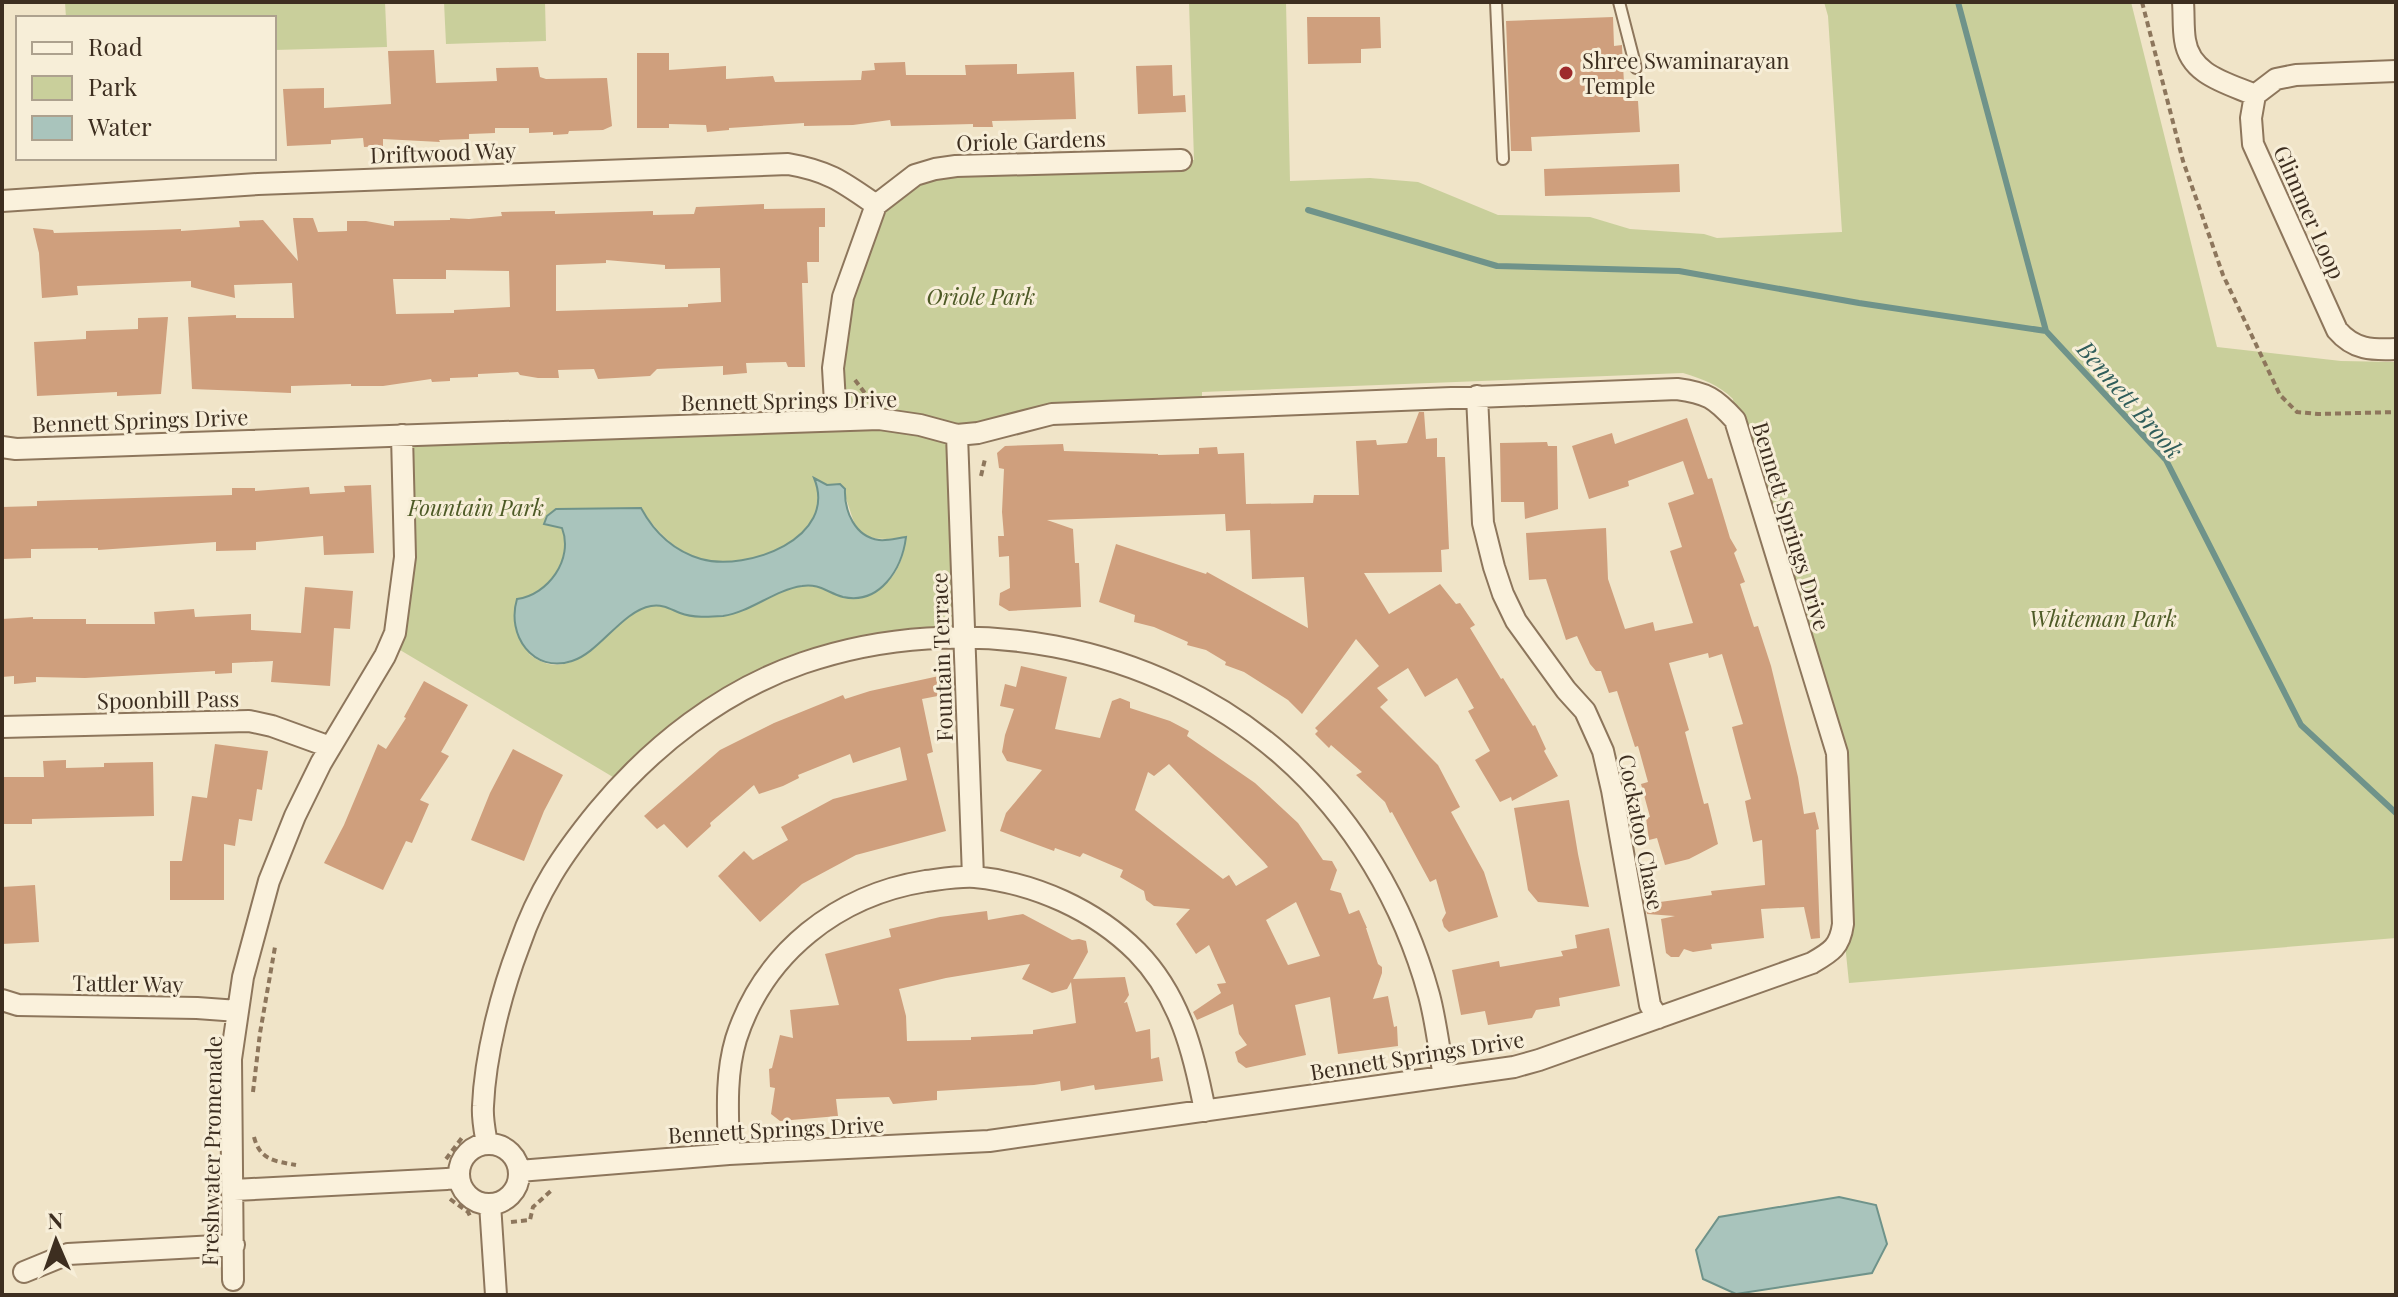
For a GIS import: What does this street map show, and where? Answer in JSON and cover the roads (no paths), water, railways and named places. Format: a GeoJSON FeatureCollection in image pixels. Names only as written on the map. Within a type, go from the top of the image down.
{"type":"FeatureCollection","features":[{"type":"Feature","properties":{"kind":"street"},"geometry":{"type":"LineString","coordinates":[[2183,2],[2185,41],[2191,60],[2205,74],[2255,95],[2276,79],[2296,75],[2396,71]]}},
{"type":"Feature","properties":{"kind":"street","name":"Glimmer Loop"},"geometry":{"type":"LineString","coordinates":[[2255,95],[2251,118],[2253,144],[2337,330],[2351,344],[2371,350],[2396,349]]}},
{"type":"Feature","properties":{"kind":"street","name":"Oriole Gardens"},"geometry":{"type":"LineString","coordinates":[[876,205],[915,175],[935,169],[978,164],[1181,160]]}},
{"type":"Feature","properties":{"kind":"street","name":"Driftwood Way"},"geometry":{"type":"LineString","coordinates":[[2,201],[258,184],[788,164],[817,169],[876,205]]}},
{"type":"Feature","properties":{"kind":"street"},"geometry":{"type":"LineString","coordinates":[[836,420],[833,368],[843,297],[876,205]]}},
{"type":"Feature","properties":{"kind":"street","name":"Bennett Springs Drive"},"geometry":{"type":"LineString","coordinates":[[2,447],[16,449],[879,419],[957,435],[978,433],[1052,414],[1677,389],[1701,392],[1718,401],[1735,420],[1837,753],[1843,894],[1841,938],[1831,952],[1812,963],[1527,1063],[989,1141],[729,1154],[519,1171]]}},
{"type":"Feature","properties":{"kind":"street","name":"Cockatoo Chase"},"geometry":{"type":"LineString","coordinates":[[1477,396],[1483,523],[1494,567],[1516,621],[1585,711],[1603,751],[1650,1005],[1658,1018]]}},
{"type":"Feature","properties":{"kind":"street","name":"Freshwater Promenade"},"geometry":{"type":"LineString","coordinates":[[233,1280],[231,1059],[247,963],[269,881],[301,803],[395,633],[405,557],[402,435]]}},
{"type":"Feature","properties":{"kind":"street","name":"Fountain Terrace"},"geometry":{"type":"LineString","coordinates":[[957,435],[973,877]]}},
{"type":"Feature","properties":{"kind":"street"},"geometry":{"type":"LineString","coordinates":[[487,1144],[482,1110],[491,1047],[505,987],[528,920],[560,859],[623,783],[656,751],[705,713],[736,694],[800,664],[873,643],[919,639],[964,638],[1035,643],[1111,659],[1160,679],[1206,703],[1282,755],[1318,791],[1345,825],[1389,890],[1405,922],[1430,998],[1444,1076]]}},
{"type":"Feature","properties":{"kind":"street","name":"Spoonbill Pass"},"geometry":{"type":"LineString","coordinates":[[2,727],[249,721],[330,747]]}},
{"type":"Feature","properties":{"kind":"street"},"geometry":{"type":"LineString","coordinates":[[729,1154],[728,1078],[736,1040],[751,1003],[786,953],[824,920],[861,900],[897,886],[973,877],[1032,889],[1065,902],[1094,917],[1137,952],[1172,1001],[1188,1033],[1205,1111]]}},
{"type":"Feature","properties":{"kind":"street","name":"Tattler Way"},"geometry":{"type":"LineString","coordinates":[[7,1005],[238,1011]]}},
{"type":"Feature","properties":{"kind":"street"},"geometry":{"type":"LineString","coordinates":[[487,1144],[508,1151],[519,1171],[515,1190],[500,1202],[490,1204],[469,1196],[459,1177],[460,1165],[466,1155],[487,1144]]}},
{"type":"Feature","properties":{"kind":"street"},"geometry":{"type":"LineString","coordinates":[[234,1190],[459,1177]]}},
{"type":"Feature","properties":{"kind":"street"},"geometry":{"type":"LineString","coordinates":[[490,1204],[496,1295]]}},
{"type":"Feature","properties":{"kind":"street"},"geometry":{"type":"LineString","coordinates":[[24,1272],[68,1254],[234,1245]]}},
{"type":"Feature","properties":{"kind":"lane"},"geometry":{"type":"LineString","coordinates":[[1496,2],[1503,159]]}},
{"type":"Feature","properties":{"kind":"lane"},"geometry":{"type":"LineString","coordinates":[[1619,2],[1636,68]]}},
{"type":"Feature","properties":{"kind":"water"},"geometry":{"type":"Polygon","coordinates":[[[814,478],[827,485],[840,484],[845,489],[849,514],[863,534],[879,540],[906,537],[894,572],[887,582],[868,596],[843,597],[813,586],[802,586],[733,614],[707,617],[651,606],[640,609],[620,623],[582,657],[558,664],[535,657],[519,638],[515,626],[517,599],[539,591],[556,574],[561,563],[565,540],[562,528],[544,524],[547,516],[556,509],[641,508],[659,533],[682,551],[701,559],[720,562],[742,560],[784,546],[801,533],[813,518],[818,499],[814,478]]]}},
{"type":"Feature","properties":{"kind":"water"},"geometry":{"type":"Polygon","coordinates":[[[1839,1197],[1876,1205],[1887,1244],[1872,1273],[1736,1294],[1703,1279],[1696,1250],[1719,1217],[1839,1197]]]}},
{"type":"Feature","properties":{"kind":"waterway","name":"Bennett Brook"},"geometry":{"type":"LineString","coordinates":[[1958,2],[2046,331],[2166,460],[2301,725],[2396,813]]}},
{"type":"Feature","properties":{"kind":"waterway"},"geometry":{"type":"LineString","coordinates":[[1308,210],[1497,266],[1679,271],[1859,303],[2046,331]]}},
{"type":"Feature","properties":{"kind":"place","name":"Shree Swaminarayan Temple"},"geometry":{"type":"Point","coordinates":[1566,73]}},
{"type":"Feature","properties":{"kind":"park label","name":"Oriole Park"},"geometry":{"type":"Point","coordinates":[981,296]}},
{"type":"Feature","properties":{"kind":"park label","name":"Fountain Park"},"geometry":{"type":"Point","coordinates":[476,507]}},
{"type":"Feature","properties":{"kind":"park label","name":"Whiteman Park"},"geometry":{"type":"Point","coordinates":[2103,618]}}]}
